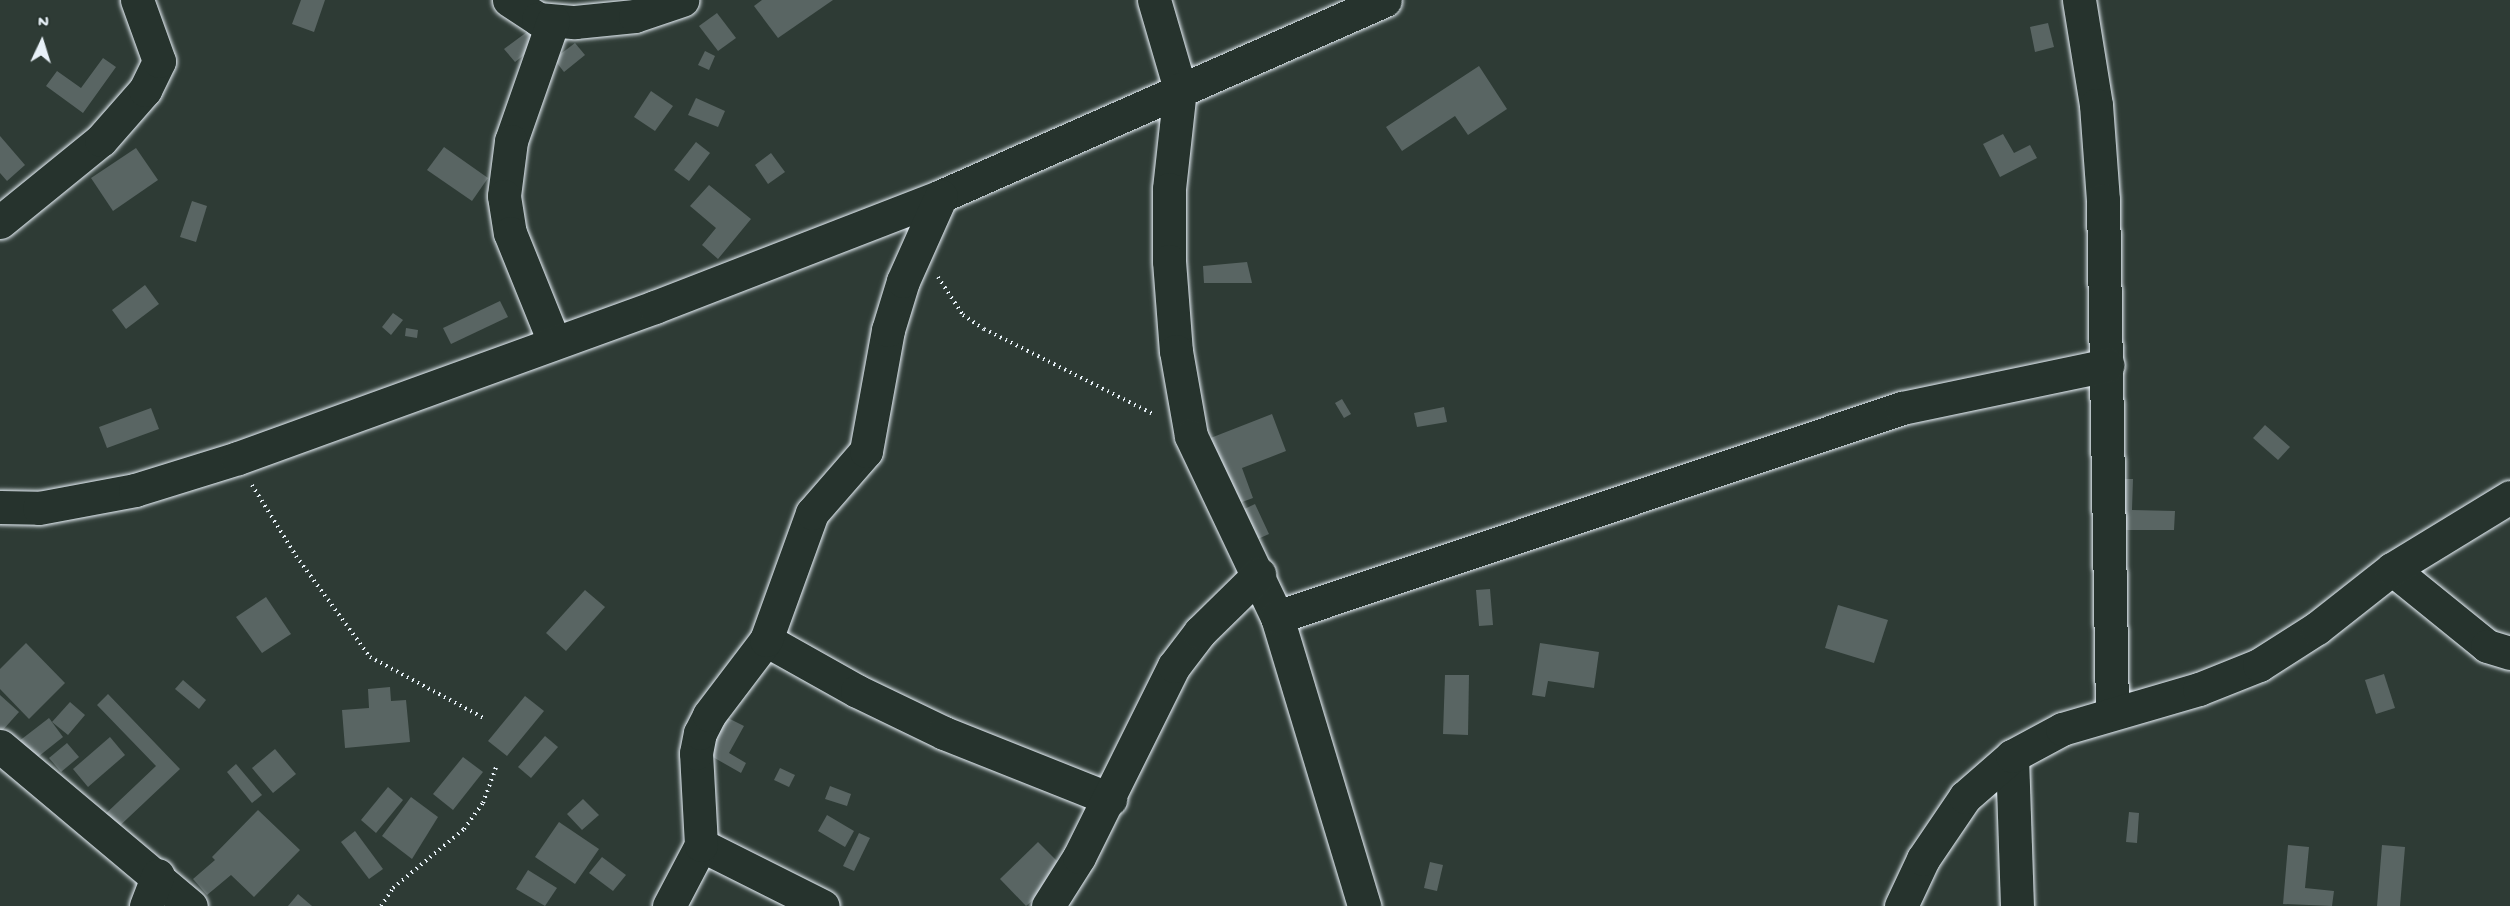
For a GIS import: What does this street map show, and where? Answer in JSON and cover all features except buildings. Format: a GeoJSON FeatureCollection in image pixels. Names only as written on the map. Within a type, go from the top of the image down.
{"type":"FeatureCollection","features":[{"type":"Feature","properties":{"kind":"street"},"geometry":{"type":"LineString","coordinates":[[0,222],[101,140],[145,90],[159,61],[137,0]]}},
{"type":"Feature","properties":{"kind":"street"},"geometry":{"type":"LineString","coordinates":[[509,0],[525,13],[553,21],[606,21],[682,0]]}},
{"type":"Feature","properties":{"kind":"street"},"geometry":{"type":"LineString","coordinates":[[1154,0],[1180,89],[1169,189],[1169,261],[1176,351],[1191,436],[1259,574],[1277,617],[1364,906]]}},
{"type":"Feature","properties":{"kind":"street"},"geometry":{"type":"LineString","coordinates":[[0,507],[39,508],[135,490],[238,458],[941,196],[1385,0]]}},
{"type":"Feature","properties":{"kind":"street"},"geometry":{"type":"LineString","coordinates":[[2079,0],[2096,105],[2108,365],[2112,712]]}},
{"type":"Feature","properties":{"kind":"street"},"geometry":{"type":"LineString","coordinates":[[553,21],[511,141],[504,196],[510,233],[554,342]]}},
{"type":"Feature","properties":{"kind":"street"},"geometry":{"type":"LineString","coordinates":[[669,906],[701,845],[697,742],[709,715],[766,640],[812,513],[866,451],[888,330],[919,242],[941,196]]}},
{"type":"Feature","properties":{"kind":"street"},"geometry":{"type":"LineString","coordinates":[[1277,617],[1902,408],[2108,365]]}},
{"type":"Feature","properties":{"kind":"street"},"geometry":{"type":"LineString","coordinates":[[1901,906],[1923,860],[1965,797],[2012,756],[2062,729],[2112,712],[2199,689],[2259,665],[2317,628],[2392,569],[2510,496]]}},
{"type":"Feature","properties":{"kind":"street"},"geometry":{"type":"LineString","coordinates":[[2392,569],[2487,646],[2510,653]]}},
{"type":"Feature","properties":{"kind":"street"},"geometry":{"type":"LineString","coordinates":[[1048,906],[1110,798],[1174,666],[1200,632],[1259,574]]}},
{"type":"Feature","properties":{"kind":"street"},"geometry":{"type":"LineString","coordinates":[[766,640],[857,691],[944,733],[1110,798]]}},
{"type":"Feature","properties":{"kind":"street"},"geometry":{"type":"LineString","coordinates":[[0,746],[158,875],[191,906]]}},
{"type":"Feature","properties":{"kind":"street"},"geometry":{"type":"LineString","coordinates":[[2012,756],[2017,906]]}},
{"type":"Feature","properties":{"kind":"street"},"geometry":{"type":"LineString","coordinates":[[701,845],[823,906]]}},
{"type":"Feature","properties":{"kind":"street"},"geometry":{"type":"LineString","coordinates":[[146,906],[158,875]]}},
{"type":"Feature","properties":{"kind":"path"},"geometry":{"type":"LineString","coordinates":[[919,242],[963,315],[1191,436]]}},
{"type":"Feature","properties":{"kind":"path"},"geometry":{"type":"LineString","coordinates":[[238,458],[259,501],[370,657],[484,718]]}},
{"type":"Feature","properties":{"kind":"path"},"geometry":{"type":"LineString","coordinates":[[381,906],[393,888],[464,829],[483,803],[496,767]]}}]}
